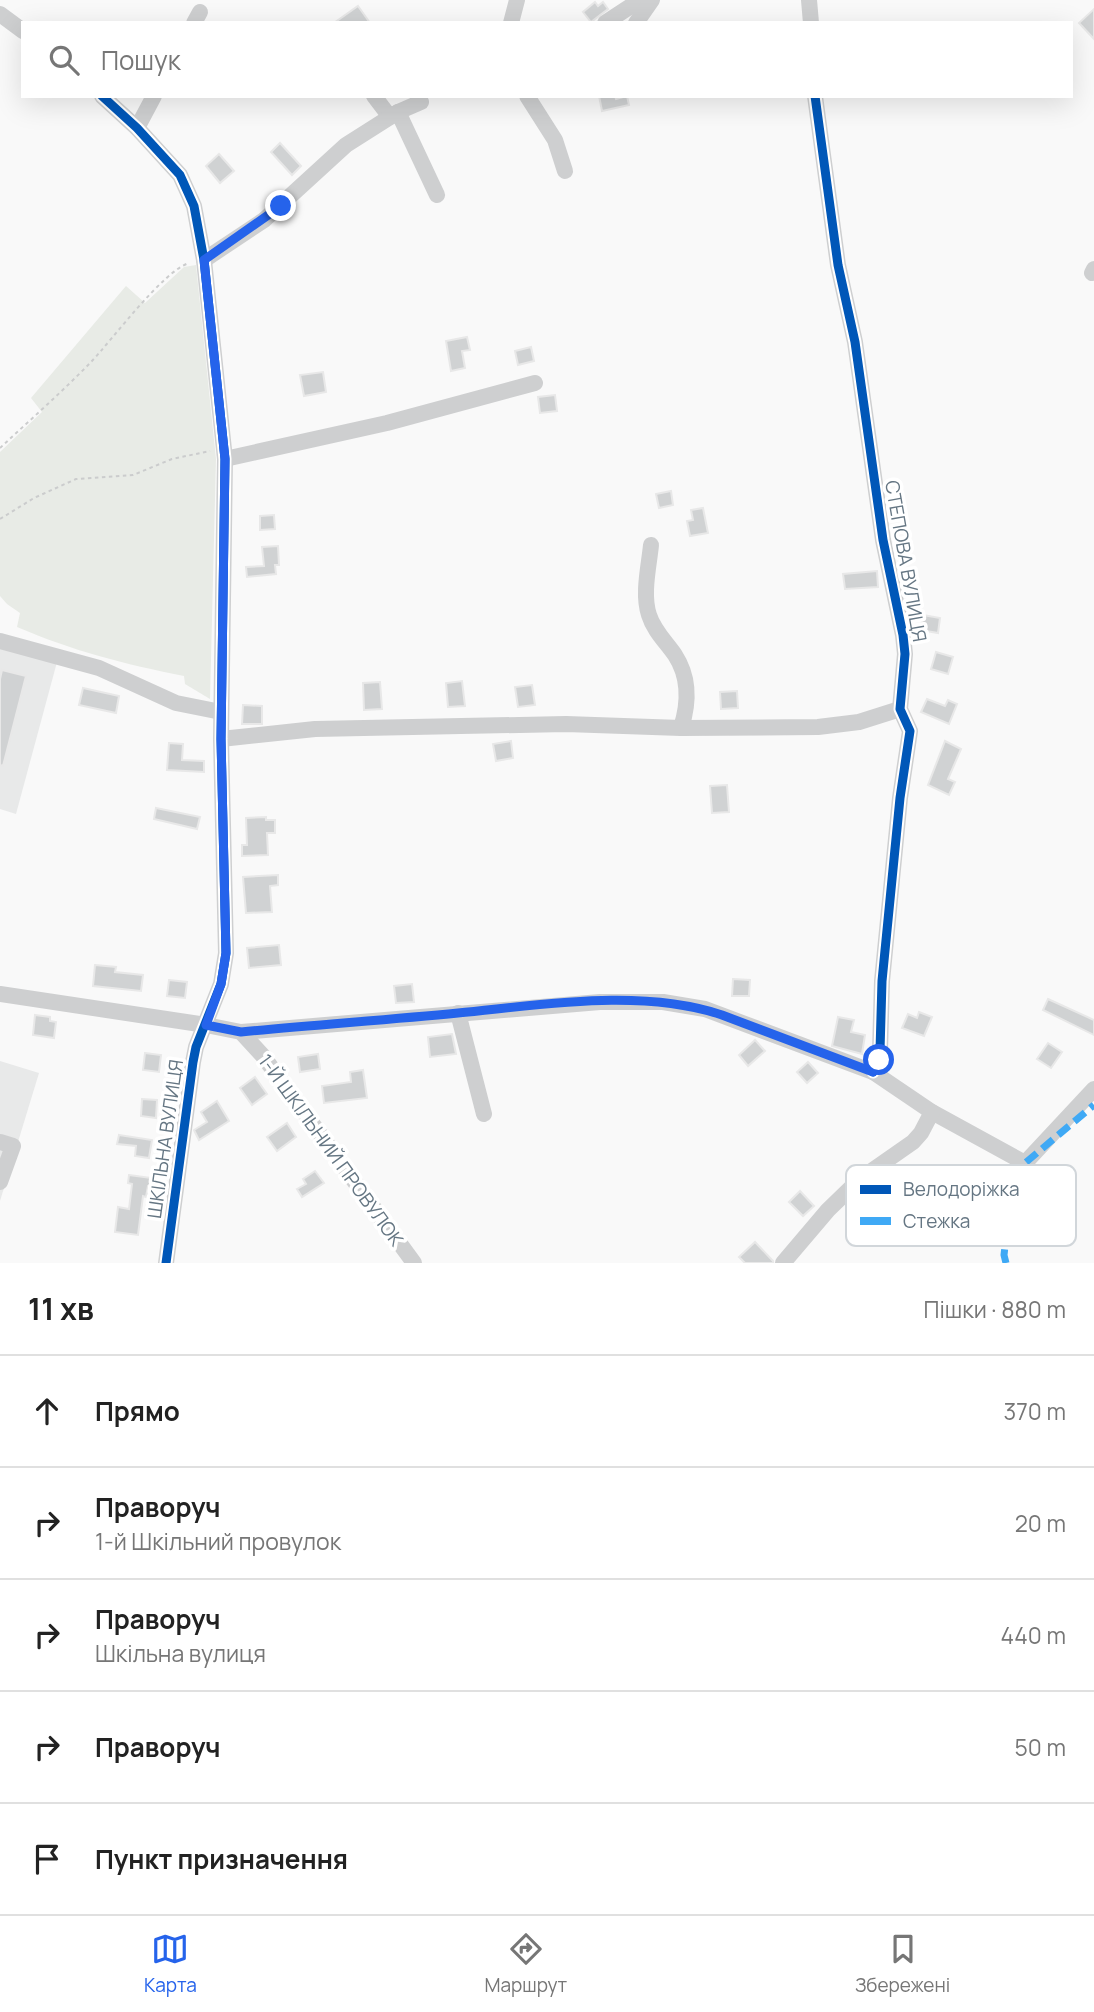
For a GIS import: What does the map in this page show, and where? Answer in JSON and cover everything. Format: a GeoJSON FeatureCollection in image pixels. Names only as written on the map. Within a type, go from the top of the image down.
{"type":"FeatureCollection","features":[{"type":"Feature","properties":{"kind":"street"},"geometry":{"type":"LineString","coordinates":[[512,21],[517,0]]}},
{"type":"Feature","properties":{"kind":"street"},"geometry":{"type":"LineString","coordinates":[[608,21],[639,0]]}},
{"type":"Feature","properties":{"kind":"street"},"geometry":{"type":"LineString","coordinates":[[637,21],[652,0]]}},
{"type":"Feature","properties":{"kind":"street"},"geometry":{"type":"LineString","coordinates":[[811,21],[812,1]]}},
{"type":"Feature","properties":{"kind":"street"},"geometry":{"type":"LineString","coordinates":[[0,14],[21,30]]}},
{"type":"Feature","properties":{"kind":"street","name":"ШКІЛЬНА ВУЛИЦЯ"},"geometry":{"type":"LineString","coordinates":[[105,98],[174,167],[186,183],[194,206],[204,260],[225,454],[221,739],[226,953],[221,984],[196,1047],[193,1062],[166,1263]]}},
{"type":"Feature","properties":{"kind":"street"},"geometry":{"type":"LineString","coordinates":[[137,128],[153,98]]}},
{"type":"Feature","properties":{"kind":"street"},"geometry":{"type":"LineString","coordinates":[[376,98],[394,115],[437,195]]}},
{"type":"Feature","properties":{"kind":"street"},"geometry":{"type":"LineString","coordinates":[[528,98],[555,140],[565,171]]}},
{"type":"Feature","properties":{"kind":"street","name":"СТЕПОВА ВУЛИЦЯ"},"geometry":{"type":"LineString","coordinates":[[815,98],[838,265],[855,342],[883,540],[903,635],[904,674],[900,709],[910,731],[900,798],[882,981],[880,1051],[873,1072]]}},
{"type":"Feature","properties":{"kind":"street"},"geometry":{"type":"LineString","coordinates":[[204,260],[264,220],[346,145],[394,115],[421,102]]}},
{"type":"Feature","properties":{"kind":"street"},"geometry":{"type":"LineString","coordinates":[[225,454],[387,423],[535,383]]}},
{"type":"Feature","properties":{"kind":"street"},"geometry":{"type":"LineString","coordinates":[[650,545],[647,604],[653,623],[676,656],[685,677],[687,703],[681,728]]}},
{"type":"Feature","properties":{"kind":"street"},"geometry":{"type":"LineString","coordinates":[[0,641],[99,668],[176,703],[221,712]]}},
{"type":"Feature","properties":{"kind":"street"},"geometry":{"type":"LineString","coordinates":[[221,739],[315,729],[566,724],[681,728],[818,727],[859,722],[900,709]]}},
{"type":"Feature","properties":{"kind":"street"},"geometry":{"type":"LineString","coordinates":[[0,994],[241,1032],[600,1002],[642,1001],[684,1005],[722,1015],[873,1072],[932,1112],[1025,1163],[1094,1089]]}},
{"type":"Feature","properties":{"kind":"street"},"geometry":{"type":"LineString","coordinates":[[458,1013],[484,1114]]}},
{"type":"Feature","properties":{"kind":"street"},"geometry":{"type":"LineString","coordinates":[[263,1056],[268,1030]]}},
{"type":"Feature","properties":{"kind":"street","name":"1-Й ШКІЛЬНИЙ ПРОВУЛОК"},"geometry":{"type":"LineString","coordinates":[[241,1032],[263,1056],[414,1263]]}},
{"type":"Feature","properties":{"kind":"street"},"geometry":{"type":"LineString","coordinates":[[880,1165],[913,1142],[932,1112]]}},
{"type":"Feature","properties":{"kind":"street"},"geometry":{"type":"LineString","coordinates":[[0,1142],[13,1146],[0,1182]]}},
{"type":"Feature","properties":{"kind":"street"},"geometry":{"type":"LineString","coordinates":[[783,1263],[846,1193]]}},
{"type":"Feature","properties":{"kind":"path"},"geometry":{"type":"LineString","coordinates":[[0,448],[78,375],[164,281],[185,264],[204,260]]}},
{"type":"Feature","properties":{"kind":"path"},"geometry":{"type":"LineString","coordinates":[[0,519],[34,498],[75,480],[133,475],[190,454],[225,454]]}},
{"type":"Feature","properties":{"kind":"shaded area"},"geometry":{"type":"Polygon","coordinates":[[[196,265],[216,459],[210,699],[185,684],[184,676],[99,656],[17,627],[20,613],[0,596],[0,452],[42,412],[31,398],[126,286],[145,303],[184,267],[196,265]]]}},
{"type":"Feature","properties":{"kind":"shaded area"},"geometry":{"type":"Polygon","coordinates":[[[0,646],[57,662],[16,814],[0,809],[0,646]]]}},
{"type":"Feature","properties":{"kind":"shaded area"},"geometry":{"type":"Polygon","coordinates":[[[0,1061],[39,1073],[0,1201],[0,1061]]]}},
{"type":"Feature","properties":{"kind":"building"},"geometry":{"type":"Polygon","coordinates":[[[595,2],[598,6],[603,2],[608,9],[592,21],[583,12],[595,2]]]}},
{"type":"Feature","properties":{"kind":"building"},"geometry":{"type":"Polygon","coordinates":[[[358,6],[369,21],[337,21],[358,6]]]}},
{"type":"Feature","properties":{"kind":"building"},"geometry":{"type":"Polygon","coordinates":[[[1094,9],[1094,39],[1079,23],[1094,9]]]}},
{"type":"Feature","properties":{"kind":"building"},"geometry":{"type":"Polygon","coordinates":[[[599,98],[627,98],[629,105],[602,111],[599,98]]]}},
{"type":"Feature","properties":{"kind":"building"},"geometry":{"type":"Polygon","coordinates":[[[280,143],[301,166],[292,175],[271,152],[280,143]]]}},
{"type":"Feature","properties":{"kind":"building"},"geometry":{"type":"Polygon","coordinates":[[[219,154],[234,171],[220,183],[206,166],[219,154]]]}},
{"type":"Feature","properties":{"kind":"building"},"geometry":{"type":"Polygon","coordinates":[[[467,337],[470,350],[462,351],[465,368],[451,371],[446,341],[467,337]]]}},
{"type":"Feature","properties":{"kind":"building"},"geometry":{"type":"Polygon","coordinates":[[[531,347],[534,361],[518,365],[515,351],[531,347]]]}},
{"type":"Feature","properties":{"kind":"building"},"geometry":{"type":"Polygon","coordinates":[[[323,372],[326,392],[304,396],[300,375],[323,372]]]}},
{"type":"Feature","properties":{"kind":"building"},"geometry":{"type":"Polygon","coordinates":[[[555,395],[557,411],[540,413],[538,397],[555,395]]]}},
{"type":"Feature","properties":{"kind":"building"},"geometry":{"type":"Polygon","coordinates":[[[671,491],[673,505],[659,508],[656,494],[671,491]]]}},
{"type":"Feature","properties":{"kind":"building"},"geometry":{"type":"Polygon","coordinates":[[[703,508],[708,533],[690,536],[687,521],[693,520],[691,510],[703,508]]]}},
{"type":"Feature","properties":{"kind":"building"},"geometry":{"type":"Polygon","coordinates":[[[274,515],[275,529],[260,530],[260,516],[274,515]]]}},
{"type":"Feature","properties":{"kind":"building"},"geometry":{"type":"Polygon","coordinates":[[[278,546],[279,565],[275,565],[276,574],[247,577],[246,567],[264,566],[262,547],[278,546]]]}},
{"type":"Feature","properties":{"kind":"building"},"geometry":{"type":"Polygon","coordinates":[[[877,571],[878,587],[845,589],[843,574],[877,571]]]}},
{"type":"Feature","properties":{"kind":"building"},"geometry":{"type":"Polygon","coordinates":[[[923,615],[940,618],[938,633],[920,630],[923,615]]]}},
{"type":"Feature","properties":{"kind":"building"},"geometry":{"type":"Polygon","coordinates":[[[936,652],[953,657],[948,674],[931,669],[936,652]]]}},
{"type":"Feature","properties":{"kind":"building"},"geometry":{"type":"Polygon","coordinates":[[[2,670],[26,676],[3,766],[0,765],[2,670]]]}},
{"type":"Feature","properties":{"kind":"building"},"geometry":{"type":"Polygon","coordinates":[[[462,681],[465,706],[448,707],[446,683],[462,681]]]}},
{"type":"Feature","properties":{"kind":"building"},"geometry":{"type":"Polygon","coordinates":[[[380,682],[382,709],[364,710],[363,683],[380,682]]]}},
{"type":"Feature","properties":{"kind":"building"},"geometry":{"type":"Polygon","coordinates":[[[532,685],[535,705],[518,707],[515,687],[532,685]]]}},
{"type":"Feature","properties":{"kind":"building"},"geometry":{"type":"Polygon","coordinates":[[[83,688],[119,696],[116,713],[79,705],[83,688]]]}},
{"type":"Feature","properties":{"kind":"building"},"geometry":{"type":"Polygon","coordinates":[[[737,691],[738,708],[721,709],[720,692],[737,691]]]}},
{"type":"Feature","properties":{"kind":"building"},"geometry":{"type":"Polygon","coordinates":[[[927,699],[945,706],[948,700],[957,704],[949,724],[921,712],[927,699]]]}},
{"type":"Feature","properties":{"kind":"building"},"geometry":{"type":"Polygon","coordinates":[[[243,705],[262,706],[262,724],[242,724],[243,705]]]}},
{"type":"Feature","properties":{"kind":"building"},"geometry":{"type":"Polygon","coordinates":[[[511,741],[513,758],[496,761],[493,744],[511,741]]]}},
{"type":"Feature","properties":{"kind":"building"},"geometry":{"type":"Polygon","coordinates":[[[945,741],[961,749],[948,779],[955,782],[949,795],[928,785],[945,741]]]}},
{"type":"Feature","properties":{"kind":"building"},"geometry":{"type":"Polygon","coordinates":[[[169,743],[183,744],[182,760],[204,761],[204,772],[167,770],[169,743]]]}},
{"type":"Feature","properties":{"kind":"building"},"geometry":{"type":"Polygon","coordinates":[[[727,785],[729,812],[712,813],[710,786],[727,785]]]}},
{"type":"Feature","properties":{"kind":"building"},"geometry":{"type":"Polygon","coordinates":[[[156,808],[200,817],[197,829],[154,819],[156,808]]]}},
{"type":"Feature","properties":{"kind":"building"},"geometry":{"type":"Polygon","coordinates":[[[266,817],[266,820],[275,820],[275,833],[267,833],[268,855],[242,856],[242,845],[247,845],[246,818],[266,817]]]}},
{"type":"Feature","properties":{"kind":"building"},"geometry":{"type":"Polygon","coordinates":[[[278,875],[278,885],[270,886],[272,912],[246,913],[243,877],[278,875]]]}},
{"type":"Feature","properties":{"kind":"building"},"geometry":{"type":"Polygon","coordinates":[[[279,945],[281,965],[249,968],[247,948],[279,945]]]}},
{"type":"Feature","properties":{"kind":"building"},"geometry":{"type":"Polygon","coordinates":[[[95,965],[116,967],[115,972],[143,975],[141,991],[93,986],[95,965]]]}},
{"type":"Feature","properties":{"kind":"building"},"geometry":{"type":"Polygon","coordinates":[[[733,979],[750,980],[749,996],[732,996],[733,979]]]}},
{"type":"Feature","properties":{"kind":"building"},"geometry":{"type":"Polygon","coordinates":[[[169,980],[187,982],[185,998],[167,996],[169,980]]]}},
{"type":"Feature","properties":{"kind":"building"},"geometry":{"type":"Polygon","coordinates":[[[412,984],[414,1002],[396,1003],[394,986],[412,984]]]}},
{"type":"Feature","properties":{"kind":"building"},"geometry":{"type":"Polygon","coordinates":[[[1048,999],[1094,1020],[1094,1035],[1043,1010],[1048,999]]]}},
{"type":"Feature","properties":{"kind":"building"},"geometry":{"type":"Polygon","coordinates":[[[919,1012],[932,1017],[924,1036],[902,1028],[908,1014],[917,1018],[919,1012]]]}},
{"type":"Feature","properties":{"kind":"building"},"geometry":{"type":"Polygon","coordinates":[[[35,1015],[50,1017],[50,1021],[56,1022],[54,1038],[33,1035],[35,1015]]]}},
{"type":"Feature","properties":{"kind":"building"},"geometry":{"type":"Polygon","coordinates":[[[838,1017],[854,1020],[851,1032],[865,1035],[862,1054],[832,1046],[838,1017]]]}},
{"type":"Feature","properties":{"kind":"building"},"geometry":{"type":"Polygon","coordinates":[[[452,1034],[456,1054],[430,1057],[428,1037],[452,1034]]]}},
{"type":"Feature","properties":{"kind":"building"},"geometry":{"type":"Polygon","coordinates":[[[755,1040],[765,1051],[748,1066],[739,1055],[755,1040]]]}},
{"type":"Feature","properties":{"kind":"building"},"geometry":{"type":"Polygon","coordinates":[[[1048,1043],[1062,1052],[1051,1068],[1037,1059],[1048,1043]]]}},
{"type":"Feature","properties":{"kind":"building"},"geometry":{"type":"Polygon","coordinates":[[[145,1053],[161,1055],[159,1072],[143,1070],[145,1053]]]}},
{"type":"Feature","properties":{"kind":"building"},"geometry":{"type":"Polygon","coordinates":[[[318,1054],[320,1069],[300,1072],[298,1057],[318,1054]]]}},
{"type":"Feature","properties":{"kind":"building"},"geometry":{"type":"Polygon","coordinates":[[[808,1062],[818,1073],[807,1083],[797,1072],[808,1062]]]}},
{"type":"Feature","properties":{"kind":"building"},"geometry":{"type":"Polygon","coordinates":[[[363,1070],[367,1098],[324,1103],[322,1086],[351,1082],[350,1072],[363,1070]]]}},
{"type":"Feature","properties":{"kind":"building"},"geometry":{"type":"Polygon","coordinates":[[[255,1077],[267,1094],[252,1105],[240,1088],[255,1077]]]}},
{"type":"Feature","properties":{"kind":"building"},"geometry":{"type":"Polygon","coordinates":[[[142,1099],[157,1100],[156,1118],[141,1116],[142,1099]]]}},
{"type":"Feature","properties":{"kind":"building"},"geometry":{"type":"Polygon","coordinates":[[[217,1101],[229,1121],[199,1140],[194,1130],[207,1122],[201,1112],[217,1101]]]}},
{"type":"Feature","properties":{"kind":"building"},"geometry":{"type":"Polygon","coordinates":[[[287,1123],[296,1137],[277,1151],[267,1137],[287,1123]]]}},
{"type":"Feature","properties":{"kind":"building"},"geometry":{"type":"Polygon","coordinates":[[[119,1135],[152,1140],[149,1158],[135,1156],[136,1146],[117,1144],[119,1135]]]}},
{"type":"Feature","properties":{"kind":"building"},"geometry":{"type":"Polygon","coordinates":[[[315,1171],[324,1183],[302,1197],[297,1189],[306,1184],[303,1179],[315,1171]]]}},
{"type":"Feature","properties":{"kind":"building"},"geometry":{"type":"Polygon","coordinates":[[[129,1175],[159,1179],[158,1187],[148,1186],[146,1197],[143,1196],[138,1235],[115,1232],[118,1207],[129,1209],[132,1184],[128,1183],[129,1175]]]}},
{"type":"Feature","properties":{"kind":"building"},"geometry":{"type":"Polygon","coordinates":[[[800,1191],[814,1206],[803,1216],[789,1202],[800,1191]]]}},
{"type":"Feature","properties":{"kind":"building"},"geometry":{"type":"Polygon","coordinates":[[[755,1242],[773,1263],[745,1263],[739,1257],[755,1242]]]}},
{"type":"Feature","properties":{"kind":"marked path"},"geometry":{"type":"LineString","coordinates":[[1024,1165],[1094,1105]]}},
{"type":"Feature","properties":{"kind":"marked path"},"geometry":{"type":"LineString","coordinates":[[1005,1246],[1006,1263]]}},
{"type":"Feature","properties":{"kind":"cycle path"},"geometry":{"type":"LineString","coordinates":[[104,98],[137,128],[180,175],[194,206],[204,260],[225,459],[221,739],[226,953],[221,984],[196,1047],[193,1062],[166,1263]]}},
{"type":"Feature","properties":{"kind":"cycle path"},"geometry":{"type":"LineString","coordinates":[[815,98],[838,265],[855,342],[883,540],[903,635],[905,654],[900,709],[910,731],[900,798],[882,981],[880,1051],[873,1072]]}},
{"type":"Feature","properties":{"kind":"route"},"geometry":{"type":"LineString","coordinates":[[281,206],[204,260],[225,459],[221,739],[226,953],[221,984],[206,1025],[241,1032],[518,1007],[600,1002],[663,1002],[705,1009],[873,1072],[879,1060]]}}]}
